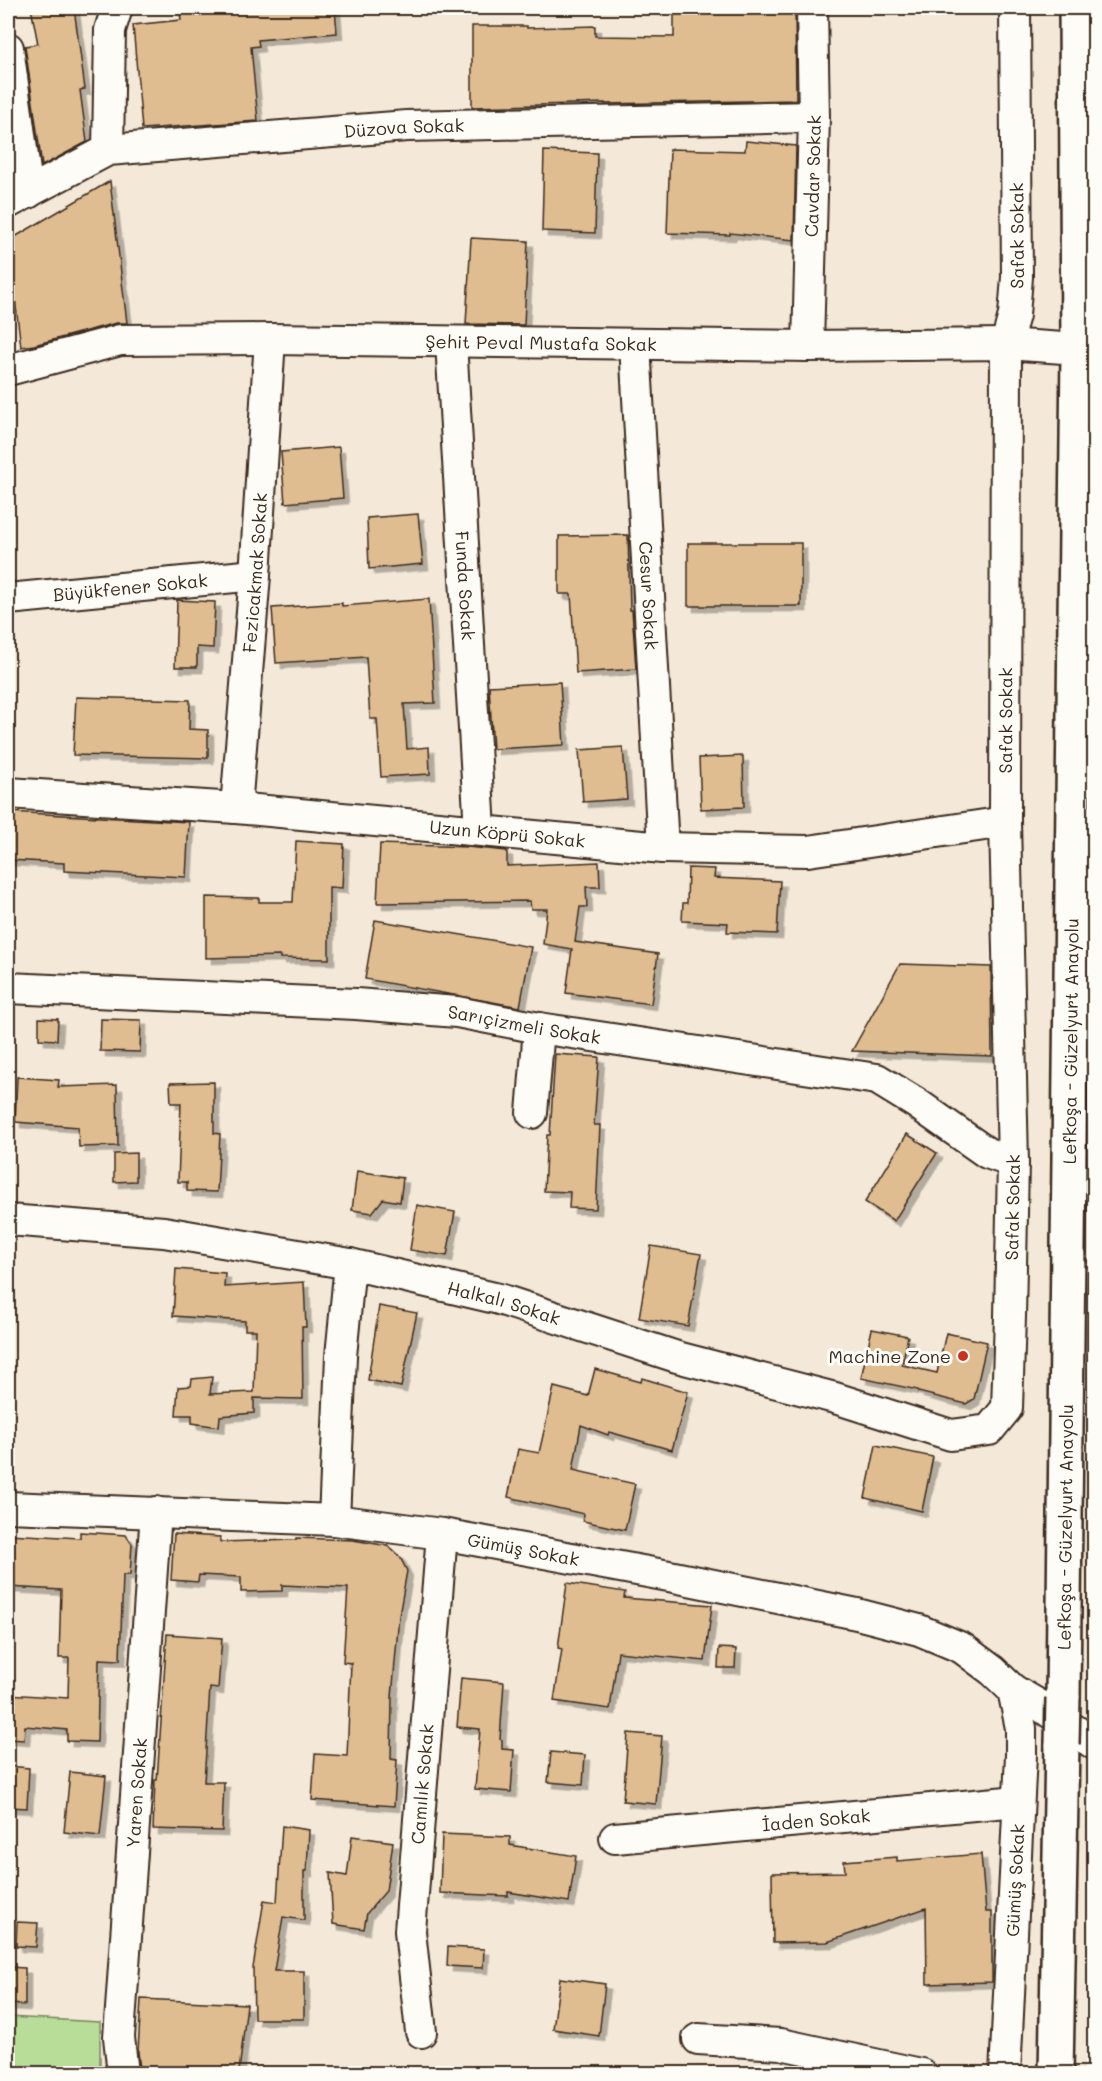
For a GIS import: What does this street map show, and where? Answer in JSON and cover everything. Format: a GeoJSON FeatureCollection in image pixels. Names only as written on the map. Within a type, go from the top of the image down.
{"type":"FeatureCollection","features":[{"type":"Feature","properties":{"kind":"highway","name":"Lefkoşa - Güzelyurt Anayolu"},"geometry":{"type":"LineString","coordinates":[[1056,2073],[1062,1744],[1054,1703],[1077,349],[1076,8]]}},
{"type":"Feature","properties":{"kind":"street"},"geometry":{"type":"LineString","coordinates":[[108,150],[110,30],[117,8]]}},
{"type":"Feature","properties":{"kind":"street","name":"Cavdar Sokak"},"geometry":{"type":"LineString","coordinates":[[808,346],[814,117],[812,8]]}},
{"type":"Feature","properties":{"kind":"street","name":"Safak Sokak"},"geometry":{"type":"LineString","coordinates":[[989,1430],[1007,1408],[1010,1317],[1012,1162],[1005,822],[1006,344],[1014,315],[1017,278],[1015,8]]}},
{"type":"Feature","properties":{"kind":"street"},"geometry":{"type":"LineString","coordinates":[[8,48],[18,198]]}},
{"type":"Feature","properties":{"kind":"street","name":"Düzova Sokak"},"geometry":{"type":"LineString","coordinates":[[18,198],[108,150],[406,126],[814,117]]}},
{"type":"Feature","properties":{"kind":"street","name":"Şehit Peval Mustafa Sokak"},"geometry":{"type":"LineString","coordinates":[[8,370],[120,340],[270,339],[808,346],[1006,344],[1077,349]]}},
{"type":"Feature","properties":{"kind":"street","name":"Fezicakmak Sokak"},"geometry":{"type":"LineString","coordinates":[[236,808],[255,575],[270,339]]}},
{"type":"Feature","properties":{"kind":"street","name":"Funda Sokak"},"geometry":{"type":"LineString","coordinates":[[451,342],[480,830]]}},
{"type":"Feature","properties":{"kind":"street","name":"Cesur Sokak"},"geometry":{"type":"LineString","coordinates":[[635,344],[663,848]]}},
{"type":"Feature","properties":{"kind":"street","name":"Büyükfener Sokak"},"geometry":{"type":"LineString","coordinates":[[8,599],[255,575]]}},
{"type":"Feature","properties":{"kind":"street","name":"Uzun Köprü Sokak"},"geometry":{"type":"LineString","coordinates":[[8,794],[236,808],[663,848],[808,851],[1005,822]]}},
{"type":"Feature","properties":{"kind":"street","name":"Sarıçizmeli Sokak"},"geometry":{"type":"LineString","coordinates":[[8,988],[356,1004],[457,1012],[539,1028],[877,1079],[916,1103],[987,1153],[1012,1162]]}},
{"type":"Feature","properties":{"kind":"street"},"geometry":{"type":"LineString","coordinates":[[531,1113],[539,1028]]}},
{"type":"Feature","properties":{"kind":"street","name":"Halkalı Sokak"},"geometry":{"type":"LineString","coordinates":[[8,1220],[164,1232],[350,1264],[499,1299],[677,1357],[835,1398],[951,1435],[989,1430]]}},
{"type":"Feature","properties":{"kind":"street"},"geometry":{"type":"LineString","coordinates":[[334,1520],[341,1356],[350,1264]]}},
{"type":"Feature","properties":{"kind":"street","name":"Gümüş Sokak"},"geometry":{"type":"LineString","coordinates":[[8,1506],[334,1520],[442,1534],[669,1576],[845,1612],[919,1630],[962,1648],[993,1671],[1013,1690],[1054,1703],[1095,1744]]}},
{"type":"Feature","properties":{"kind":"street","name":"Yaren Sokak"},"geometry":{"type":"LineString","coordinates":[[123,2073],[119,2037],[156,1512]]}},
{"type":"Feature","properties":{"kind":"street","name":"Camılık Sokak"},"geometry":{"type":"LineString","coordinates":[[421,2032],[410,1931],[442,1534]]}},
{"type":"Feature","properties":{"kind":"street","name":"Gümüş Sokak"},"geometry":{"type":"LineString","coordinates":[[1005,2073],[1021,1728],[1013,1690]]}},
{"type":"Feature","properties":{"kind":"street","name":"İaden Sokak"},"geometry":{"type":"LineString","coordinates":[[615,1838],[1018,1801]]}},
{"type":"Feature","properties":{"kind":"street"},"geometry":{"type":"LineString","coordinates":[[698,2039],[781,2044],[921,2073]]}},
{"type":"Feature","properties":{"kind":"green space"},"geometry":{"type":"Polygon","coordinates":[[[8,2017],[100,2022],[100,2073],[8,2073],[8,2017]]]}},
{"type":"Feature","properties":{"kind":"building"},"geometry":{"type":"Polygon","coordinates":[[[31,8],[74,8],[85,89],[80,90],[87,142],[42,166],[25,46],[38,44],[31,8]]]}},
{"type":"Feature","properties":{"kind":"building"},"geometry":{"type":"Polygon","coordinates":[[[179,8],[335,8],[337,33],[258,40],[259,46],[251,47],[258,121],[142,129],[133,25],[181,20],[179,8]]]}},
{"type":"Feature","properties":{"kind":"building"},"geometry":{"type":"Polygon","coordinates":[[[674,8],[795,8],[796,100],[472,107],[472,26],[527,26],[527,28],[595,26],[595,36],[674,37],[674,8]]]}},
{"type":"Feature","properties":{"kind":"building"},"geometry":{"type":"Polygon","coordinates":[[[746,141],[796,146],[794,240],[730,233],[730,235],[667,233],[670,149],[745,151],[746,141]]]}},
{"type":"Feature","properties":{"kind":"building"},"geometry":{"type":"Polygon","coordinates":[[[544,151],[597,153],[595,233],[542,231],[544,151]]]}},
{"type":"Feature","properties":{"kind":"building"},"geometry":{"type":"Polygon","coordinates":[[[110,181],[127,323],[116,323],[21,347],[8,241],[110,181]]]}},
{"type":"Feature","properties":{"kind":"building"},"geometry":{"type":"Polygon","coordinates":[[[471,238],[528,241],[524,325],[466,324],[471,238]]]}},
{"type":"Feature","properties":{"kind":"building"},"geometry":{"type":"Polygon","coordinates":[[[339,447],[343,498],[285,503],[281,452],[339,447]]]}},
{"type":"Feature","properties":{"kind":"building"},"geometry":{"type":"Polygon","coordinates":[[[418,514],[423,564],[369,569],[367,518],[418,514]]]}},
{"type":"Feature","properties":{"kind":"building"},"geometry":{"type":"Polygon","coordinates":[[[628,535],[630,610],[632,610],[636,669],[576,673],[571,594],[559,594],[559,536],[628,535]]]}},
{"type":"Feature","properties":{"kind":"building"},"geometry":{"type":"Polygon","coordinates":[[[688,543],[801,543],[801,606],[688,606],[688,543]]]}},
{"type":"Feature","properties":{"kind":"building"},"geometry":{"type":"Polygon","coordinates":[[[429,599],[435,703],[404,704],[407,749],[429,747],[430,774],[381,777],[377,719],[370,719],[366,657],[276,663],[272,608],[342,603],[342,606],[429,599]]]}},
{"type":"Feature","properties":{"kind":"building"},"geometry":{"type":"Polygon","coordinates":[[[177,600],[215,602],[213,648],[197,647],[197,667],[175,667],[177,600]]]}},
{"type":"Feature","properties":{"kind":"building"},"geometry":{"type":"Polygon","coordinates":[[[560,682],[564,745],[493,749],[489,686],[560,682]]]}},
{"type":"Feature","properties":{"kind":"building"},"geometry":{"type":"Polygon","coordinates":[[[76,697],[190,700],[189,729],[208,730],[208,758],[73,755],[76,697]]]}},
{"type":"Feature","properties":{"kind":"building"},"geometry":{"type":"Polygon","coordinates":[[[623,747],[627,799],[583,802],[579,750],[623,747]]]}},
{"type":"Feature","properties":{"kind":"building"},"geometry":{"type":"Polygon","coordinates":[[[743,756],[744,807],[701,809],[699,758],[743,756]]]}},
{"type":"Feature","properties":{"kind":"building"},"geometry":{"type":"Polygon","coordinates":[[[8,812],[189,822],[186,877],[64,871],[64,863],[8,860],[8,812]]]}},
{"type":"Feature","properties":{"kind":"building"},"geometry":{"type":"Polygon","coordinates":[[[296,841],[344,844],[342,888],[329,887],[329,959],[280,958],[280,956],[206,958],[206,897],[259,898],[259,902],[293,902],[296,841]]]}},
{"type":"Feature","properties":{"kind":"building"},"geometry":{"type":"Polygon","coordinates":[[[380,844],[507,851],[507,866],[599,862],[600,887],[586,887],[587,907],[580,907],[575,942],[658,954],[651,1004],[566,993],[572,949],[543,944],[547,909],[531,909],[530,901],[377,903],[380,844]]]}},
{"type":"Feature","properties":{"kind":"building"},"geometry":{"type":"Polygon","coordinates":[[[688,868],[715,869],[714,878],[780,881],[777,934],[727,932],[728,923],[682,921],[683,903],[687,903],[688,868]]]}},
{"type":"Feature","properties":{"kind":"building"},"geometry":{"type":"Polygon","coordinates":[[[375,920],[531,947],[520,1007],[365,979],[375,920]]]}},
{"type":"Feature","properties":{"kind":"building"},"geometry":{"type":"Polygon","coordinates":[[[900,964],[991,967],[992,1056],[852,1051],[900,964]]]}},
{"type":"Feature","properties":{"kind":"building"},"geometry":{"type":"Polygon","coordinates":[[[39,1018],[58,1019],[57,1040],[39,1039],[39,1018]]]}},
{"type":"Feature","properties":{"kind":"building"},"geometry":{"type":"Polygon","coordinates":[[[101,1019],[141,1020],[140,1052],[100,1051],[101,1019]]]}},
{"type":"Feature","properties":{"kind":"building"},"geometry":{"type":"Polygon","coordinates":[[[555,1054],[599,1057],[594,1125],[600,1125],[596,1209],[569,1208],[570,1192],[544,1191],[555,1054]]]}},
{"type":"Feature","properties":{"kind":"building"},"geometry":{"type":"Polygon","coordinates":[[[17,1077],[59,1080],[58,1087],[117,1085],[118,1146],[79,1147],[78,1127],[15,1122],[17,1077]]]}},
{"type":"Feature","properties":{"kind":"building"},"geometry":{"type":"Polygon","coordinates":[[[214,1082],[214,1133],[220,1134],[217,1192],[187,1191],[187,1182],[178,1182],[181,1103],[171,1103],[170,1083],[214,1082]]]}},
{"type":"Feature","properties":{"kind":"building"},"geometry":{"type":"Polygon","coordinates":[[[907,1134],[937,1153],[894,1221],[865,1202],[907,1134]]]}},
{"type":"Feature","properties":{"kind":"building"},"geometry":{"type":"Polygon","coordinates":[[[136,1153],[136,1181],[114,1182],[114,1154],[136,1153]]]}},
{"type":"Feature","properties":{"kind":"building"},"geometry":{"type":"Polygon","coordinates":[[[357,1171],[403,1178],[400,1202],[383,1199],[372,1213],[352,1210],[357,1171]]]}},
{"type":"Feature","properties":{"kind":"building"},"geometry":{"type":"Polygon","coordinates":[[[417,1205],[455,1212],[447,1256],[410,1250],[417,1205]]]}},
{"type":"Feature","properties":{"kind":"building"},"geometry":{"type":"Polygon","coordinates":[[[651,1246],[701,1254],[688,1326],[639,1318],[651,1246]]]}},
{"type":"Feature","properties":{"kind":"building"},"geometry":{"type":"Polygon","coordinates":[[[176,1269],[225,1273],[224,1287],[304,1282],[306,1327],[302,1327],[303,1399],[254,1398],[254,1413],[220,1416],[219,1427],[192,1423],[192,1415],[176,1415],[178,1387],[191,1386],[192,1379],[212,1377],[210,1394],[254,1392],[256,1330],[245,1330],[245,1321],[173,1316],[176,1269]]]}},
{"type":"Feature","properties":{"kind":"building"},"geometry":{"type":"Polygon","coordinates":[[[379,1306],[417,1313],[401,1387],[368,1380],[379,1306]]]}},
{"type":"Feature","properties":{"kind":"building"},"geometry":{"type":"Polygon","coordinates":[[[872,1329],[908,1336],[902,1365],[937,1373],[946,1333],[987,1342],[974,1399],[966,1404],[918,1392],[918,1390],[861,1378],[872,1329]]]}},
{"type":"Feature","properties":{"kind":"building"},"geometry":{"type":"Polygon","coordinates":[[[595,1369],[641,1382],[642,1378],[688,1392],[672,1450],[609,1432],[608,1435],[581,1425],[573,1470],[635,1484],[625,1530],[583,1521],[584,1514],[508,1497],[518,1449],[539,1453],[554,1387],[588,1396],[595,1369]]]}},
{"type":"Feature","properties":{"kind":"building"},"geometry":{"type":"Polygon","coordinates":[[[876,1445],[933,1457],[922,1511],[865,1498],[876,1445]]]}},
{"type":"Feature","properties":{"kind":"building"},"geometry":{"type":"Polygon","coordinates":[[[80,1532],[126,1535],[132,1544],[130,1575],[123,1575],[120,1660],[99,1659],[97,1742],[67,1741],[67,1730],[25,1726],[24,1740],[8,1739],[8,1694],[68,1698],[69,1658],[59,1658],[61,1590],[8,1587],[8,1534],[80,1538],[80,1532]]]}},
{"type":"Feature","properties":{"kind":"building"},"geometry":{"type":"Polygon","coordinates":[[[174,1534],[220,1537],[220,1542],[296,1540],[296,1538],[353,1540],[388,1546],[400,1557],[407,1571],[399,1616],[392,1697],[391,1759],[397,1760],[394,1806],[312,1800],[315,1754],[347,1756],[351,1663],[343,1662],[348,1588],[282,1585],[282,1591],[241,1592],[241,1577],[199,1575],[198,1582],[171,1580],[174,1534]]]}},
{"type":"Feature","properties":{"kind":"building"},"geometry":{"type":"Polygon","coordinates":[[[567,1583],[625,1592],[624,1598],[712,1605],[705,1661],[618,1652],[610,1709],[554,1701],[562,1649],[558,1648],[567,1583]]]}},
{"type":"Feature","properties":{"kind":"building"},"geometry":{"type":"Polygon","coordinates":[[[167,1634],[222,1638],[218,1689],[210,1688],[204,1782],[224,1782],[222,1831],[153,1829],[167,1634]]]}},
{"type":"Feature","properties":{"kind":"building"},"geometry":{"type":"Polygon","coordinates":[[[719,1648],[736,1649],[735,1668],[718,1668],[719,1648]]]}},
{"type":"Feature","properties":{"kind":"building"},"geometry":{"type":"Polygon","coordinates":[[[461,1678],[504,1682],[500,1739],[502,1749],[514,1750],[511,1792],[475,1789],[480,1729],[457,1727],[461,1678]]]}},
{"type":"Feature","properties":{"kind":"building"},"geometry":{"type":"Polygon","coordinates":[[[628,1733],[662,1736],[656,1804],[623,1801],[628,1733]]]}},
{"type":"Feature","properties":{"kind":"building"},"geometry":{"type":"Polygon","coordinates":[[[551,1752],[585,1755],[583,1785],[548,1782],[551,1752]]]}},
{"type":"Feature","properties":{"kind":"building"},"geometry":{"type":"Polygon","coordinates":[[[8,1766],[29,1768],[27,1808],[8,1807],[8,1766]]]}},
{"type":"Feature","properties":{"kind":"building"},"geometry":{"type":"Polygon","coordinates":[[[70,1772],[106,1776],[100,1836],[64,1832],[70,1772]]]}},
{"type":"Feature","properties":{"kind":"building"},"geometry":{"type":"Polygon","coordinates":[[[282,1826],[309,1830],[307,1871],[304,1871],[304,1920],[283,1917],[274,1971],[304,1971],[304,2019],[254,2019],[253,1968],[264,1900],[277,1902],[282,1826]]]}},
{"type":"Feature","properties":{"kind":"building"},"geometry":{"type":"Polygon","coordinates":[[[442,1834],[510,1837],[510,1845],[576,1856],[569,1902],[508,1892],[508,1896],[440,1893],[442,1834]]]}},
{"type":"Feature","properties":{"kind":"building"},"geometry":{"type":"Polygon","coordinates":[[[352,1836],[393,1842],[386,1891],[367,1913],[364,1929],[333,1924],[330,1873],[347,1876],[352,1836]]]}},
{"type":"Feature","properties":{"kind":"building"},"geometry":{"type":"Polygon","coordinates":[[[981,1854],[986,1912],[992,1912],[992,1982],[927,1984],[926,1908],[827,1942],[773,1943],[772,1873],[845,1872],[844,1861],[897,1857],[897,1861],[981,1854]]]}},
{"type":"Feature","properties":{"kind":"building"},"geometry":{"type":"Polygon","coordinates":[[[17,1922],[38,1923],[36,1947],[16,1946],[17,1922]]]}},
{"type":"Feature","properties":{"kind":"building"},"geometry":{"type":"Polygon","coordinates":[[[448,1947],[484,1949],[483,1968],[447,1966],[448,1947]]]}},
{"type":"Feature","properties":{"kind":"building"},"geometry":{"type":"Polygon","coordinates":[[[8,1967],[25,1968],[25,2005],[8,2004],[8,1967]]]}},
{"type":"Feature","properties":{"kind":"building"},"geometry":{"type":"Polygon","coordinates":[[[560,1978],[605,1984],[599,2036],[553,2029],[560,1978]]]}},
{"type":"Feature","properties":{"kind":"building"},"geometry":{"type":"Polygon","coordinates":[[[141,1999],[247,2004],[239,2072],[140,2069],[138,2052],[141,1999]]]}},
{"type":"Feature","properties":{"kind":"place","name":"Machine Zone"},"geometry":{"type":"Point","coordinates":[963,1356]}}]}
